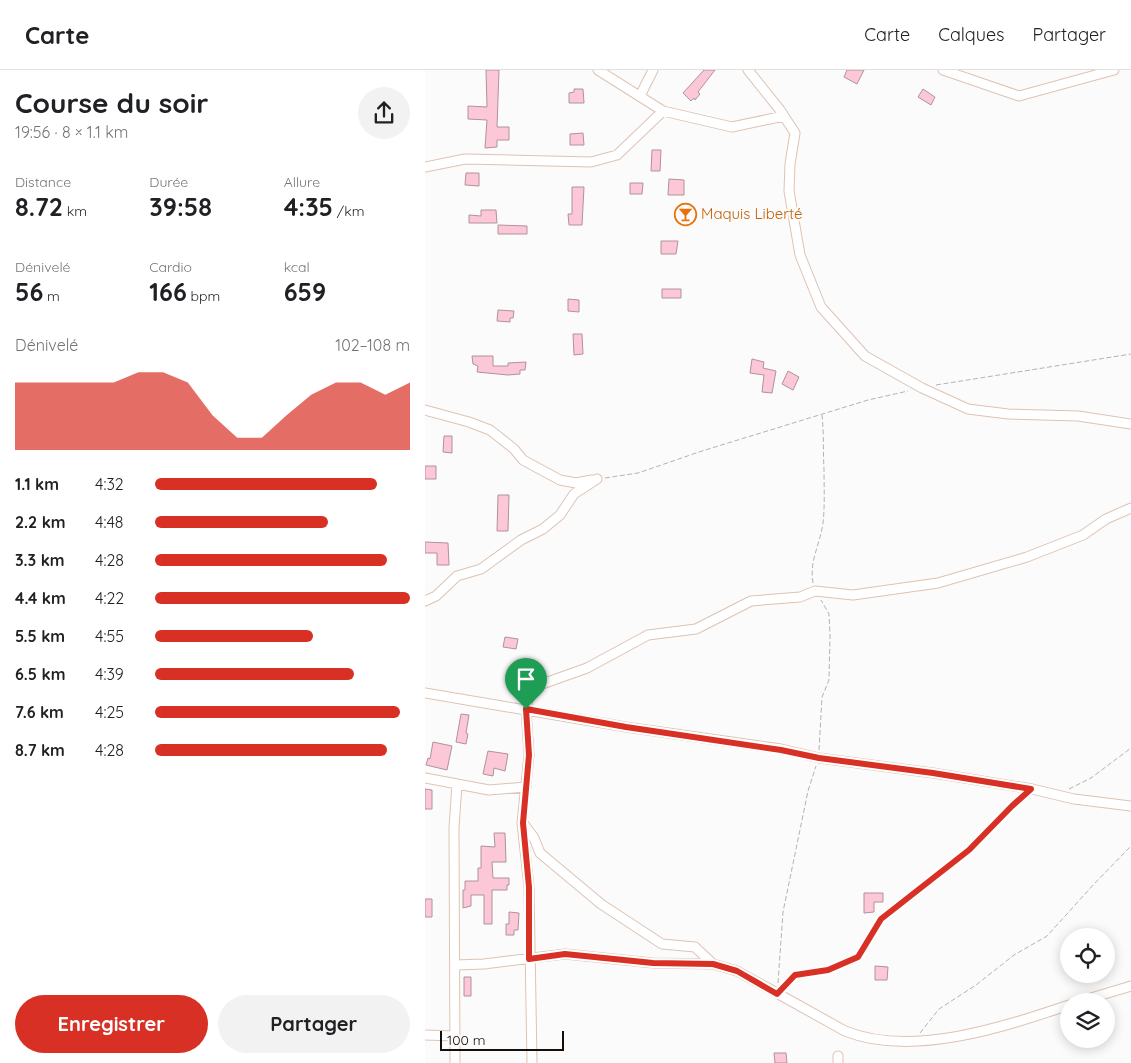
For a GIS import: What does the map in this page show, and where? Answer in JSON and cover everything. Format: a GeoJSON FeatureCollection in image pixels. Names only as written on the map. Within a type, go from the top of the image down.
{"type":"FeatureCollection","features":[{"type":"Feature","properties":{"kind":"street"},"geometry":{"type":"LineString","coordinates":[[598,70],[663,111],[733,127],[784,116]]}},
{"type":"Feature","properties":{"kind":"street"},"geometry":{"type":"LineString","coordinates":[[640,96],[653,70]]}},
{"type":"Feature","properties":{"kind":"street"},"geometry":{"type":"LineString","coordinates":[[748,70],[795,133],[790,164],[789,191],[800,255],[821,307],[865,356],[922,388],[968,409],[1008,414],[1078,416],[1131,424]]}},
{"type":"Feature","properties":{"kind":"street"},"geometry":{"type":"LineString","coordinates":[[943,70],[1019,96],[1114,70]]}},
{"type":"Feature","properties":{"kind":"street"},"geometry":{"type":"LineString","coordinates":[[425,167],[465,159],[591,162],[617,155],[663,111]]}},
{"type":"Feature","properties":{"kind":"street"},"geometry":{"type":"LineString","coordinates":[[425,410],[490,430],[514,449],[523,460],[560,480],[576,483],[597,479]]}},
{"type":"Feature","properties":{"kind":"street"},"geometry":{"type":"LineString","coordinates":[[425,601],[436,596],[457,576],[481,570],[521,540],[543,530],[560,515],[573,494],[597,479]]}},
{"type":"Feature","properties":{"kind":"street"},"geometry":{"type":"LineString","coordinates":[[532,1063],[529,887],[523,823],[529,755],[526,709],[531,688],[587,668],[648,635],[696,629],[751,601],[800,597],[815,591],[853,595],[938,583],[1027,557],[1083,535],[1107,519],[1131,508]]}},
{"type":"Feature","properties":{"kind":"street"},"geometry":{"type":"LineString","coordinates":[[425,693],[626,727],[781,750],[819,758],[933,773],[1031,789],[1074,799],[1131,806]]}},
{"type":"Feature","properties":{"kind":"street"},"geometry":{"type":"LineString","coordinates":[[425,778],[489,790],[526,788]]}},
{"type":"Feature","properties":{"kind":"street"},"geometry":{"type":"LineString","coordinates":[[455,1063],[454,828],[457,784]]}},
{"type":"Feature","properties":{"kind":"street"},"geometry":{"type":"LineString","coordinates":[[523,823],[534,838],[540,853],[601,904],[662,944],[695,946],[713,964]]}},
{"type":"Feature","properties":{"kind":"street"},"geometry":{"type":"LineString","coordinates":[[455,965],[484,964],[565,954],[653,963],[713,964],[737,971],[858,1037],[883,1041],[913,1041],[961,1035],[1060,1008]]}},
{"type":"Feature","properties":{"kind":"street"},"geometry":{"type":"LineString","coordinates":[[1108,993],[1131,986]]}},
{"type":"Feature","properties":{"kind":"street"},"geometry":{"type":"LineString","coordinates":[[425,1035],[455,1036]]}},
{"type":"Feature","properties":{"kind":"path"},"geometry":{"type":"LineString","coordinates":[[597,479],[638,473],[702,450],[868,400],[922,388],[1131,354]]}},
{"type":"Feature","properties":{"kind":"path"},"geometry":{"type":"LineString","coordinates":[[1067,789],[1091,778],[1131,748]]}},
{"type":"Feature","properties":{"kind":"path"},"geometry":{"type":"LineString","coordinates":[[777,994],[783,912],[808,791],[819,758]]}},
{"type":"Feature","properties":{"kind":"path"},"geometry":{"type":"LineString","coordinates":[[777,994],[795,975],[828,970],[858,957],[881,919],[969,850],[1031,789]]}},
{"type":"Feature","properties":{"kind":"path"},"geometry":{"type":"LineString","coordinates":[[913,1041],[939,1009],[976,985],[1014,955],[1047,936],[1131,846]]}},
{"type":"Feature","properties":{"kind":"building"},"geometry":{"type":"Polygon","coordinates":[[[486,70],[499,70],[497,127],[509,127],[509,140],[497,140],[497,147],[485,148],[487,120],[468,119],[468,106],[487,107],[486,70]]]}},
{"type":"Feature","properties":{"kind":"building"},"geometry":{"type":"Polygon","coordinates":[[[704,70],[715,70],[698,92],[700,94],[695,100],[694,98],[691,101],[683,93],[704,70]]]}},
{"type":"Feature","properties":{"kind":"building"},"geometry":{"type":"Polygon","coordinates":[[[847,70],[864,70],[857,84],[844,77],[847,70]]]}},
{"type":"Feature","properties":{"kind":"building"},"geometry":{"type":"Polygon","coordinates":[[[574,89],[583,89],[584,103],[569,103],[569,93],[574,92],[574,89]]]}},
{"type":"Feature","properties":{"kind":"building"},"geometry":{"type":"Polygon","coordinates":[[[923,89],[935,97],[931,105],[918,97],[923,89]]]}},
{"type":"Feature","properties":{"kind":"building"},"geometry":{"type":"Polygon","coordinates":[[[583,133],[584,145],[570,145],[570,134],[583,133]]]}},
{"type":"Feature","properties":{"kind":"building"},"geometry":{"type":"Polygon","coordinates":[[[652,150],[661,150],[660,171],[651,171],[652,150]]]}},
{"type":"Feature","properties":{"kind":"building"},"geometry":{"type":"Polygon","coordinates":[[[466,173],[479,173],[479,186],[465,185],[466,173]]]}},
{"type":"Feature","properties":{"kind":"building"},"geometry":{"type":"Polygon","coordinates":[[[669,179],[684,180],[684,195],[668,195],[669,179]]]}},
{"type":"Feature","properties":{"kind":"building"},"geometry":{"type":"Polygon","coordinates":[[[630,183],[643,183],[642,194],[630,194],[630,183]]]}},
{"type":"Feature","properties":{"kind":"building"},"geometry":{"type":"Polygon","coordinates":[[[572,187],[584,187],[582,225],[569,225],[568,214],[572,214],[572,187]]]}},
{"type":"Feature","properties":{"kind":"building"},"geometry":{"type":"Polygon","coordinates":[[[481,210],[496,210],[497,223],[469,223],[469,215],[481,216],[481,210]]]}},
{"type":"Feature","properties":{"kind":"building"},"geometry":{"type":"Polygon","coordinates":[[[498,225],[527,226],[527,234],[498,234],[498,225]]]}},
{"type":"Feature","properties":{"kind":"building"},"geometry":{"type":"Polygon","coordinates":[[[661,241],[678,241],[676,254],[661,254],[661,241]]]}},
{"type":"Feature","properties":{"kind":"building"},"geometry":{"type":"Polygon","coordinates":[[[662,289],[681,289],[681,298],[662,298],[662,289]]]}},
{"type":"Feature","properties":{"kind":"building"},"geometry":{"type":"Polygon","coordinates":[[[568,299],[579,300],[579,312],[568,311],[568,299]]]}},
{"type":"Feature","properties":{"kind":"building"},"geometry":{"type":"Polygon","coordinates":[[[498,310],[514,311],[513,318],[510,318],[510,322],[497,321],[498,310]]]}},
{"type":"Feature","properties":{"kind":"building"},"geometry":{"type":"Polygon","coordinates":[[[573,334],[582,334],[583,354],[574,355],[573,334]]]}},
{"type":"Feature","properties":{"kind":"building"},"geometry":{"type":"Polygon","coordinates":[[[472,356],[493,356],[493,366],[508,366],[508,363],[526,362],[525,370],[520,370],[520,374],[508,375],[477,372],[478,366],[473,364],[472,356]]]}},
{"type":"Feature","properties":{"kind":"building"},"geometry":{"type":"Polygon","coordinates":[[[752,359],[764,362],[763,368],[776,371],[772,393],[762,392],[764,375],[750,373],[752,359]]]}},
{"type":"Feature","properties":{"kind":"building"},"geometry":{"type":"Polygon","coordinates":[[[788,371],[799,377],[793,390],[782,384],[788,371]]]}},
{"type":"Feature","properties":{"kind":"building"},"geometry":{"type":"Polygon","coordinates":[[[444,436],[452,436],[452,453],[443,452],[444,436]]]}},
{"type":"Feature","properties":{"kind":"building"},"geometry":{"type":"Polygon","coordinates":[[[425,466],[436,466],[436,479],[425,479],[425,466]]]}},
{"type":"Feature","properties":{"kind":"building"},"geometry":{"type":"Polygon","coordinates":[[[498,495],[509,495],[508,531],[497,531],[498,495]]]}},
{"type":"Feature","properties":{"kind":"building"},"geometry":{"type":"Polygon","coordinates":[[[425,542],[448,543],[449,565],[437,565],[437,553],[425,553],[425,542]]]}},
{"type":"Feature","properties":{"kind":"building"},"geometry":{"type":"Polygon","coordinates":[[[505,637],[518,639],[516,649],[503,647],[505,637]]]}},
{"type":"Feature","properties":{"kind":"building"},"geometry":{"type":"Polygon","coordinates":[[[461,714],[469,715],[466,744],[456,742],[461,714]]]}},
{"type":"Feature","properties":{"kind":"building"},"geometry":{"type":"Polygon","coordinates":[[[433,742],[452,746],[447,770],[426,765],[428,758],[430,759],[433,742]]]}},
{"type":"Feature","properties":{"kind":"building"},"geometry":{"type":"Polygon","coordinates":[[[488,751],[508,754],[505,771],[494,768],[493,776],[483,774],[488,751]]]}},
{"type":"Feature","properties":{"kind":"building"},"geometry":{"type":"Polygon","coordinates":[[[425,789],[432,790],[432,809],[425,809],[425,789]]]}},
{"type":"Feature","properties":{"kind":"building"},"geometry":{"type":"Polygon","coordinates":[[[494,833],[505,833],[506,862],[492,862],[493,878],[509,878],[509,885],[507,885],[507,890],[492,890],[492,924],[484,924],[484,895],[471,895],[471,906],[463,908],[463,890],[465,890],[465,881],[478,881],[478,868],[481,868],[481,846],[495,847],[494,833]]]}},
{"type":"Feature","properties":{"kind":"building"},"geometry":{"type":"Polygon","coordinates":[[[864,893],[883,893],[883,902],[874,902],[874,912],[864,913],[864,893]]]}},
{"type":"Feature","properties":{"kind":"building"},"geometry":{"type":"Polygon","coordinates":[[[425,899],[432,899],[432,917],[425,917],[425,899]]]}},
{"type":"Feature","properties":{"kind":"building"},"geometry":{"type":"Polygon","coordinates":[[[509,912],[519,913],[518,930],[514,930],[514,935],[506,935],[506,924],[509,924],[509,912]]]}},
{"type":"Feature","properties":{"kind":"building"},"geometry":{"type":"Polygon","coordinates":[[[875,966],[888,967],[887,980],[875,980],[875,966]]]}},
{"type":"Feature","properties":{"kind":"building"},"geometry":{"type":"Polygon","coordinates":[[[464,977],[471,977],[471,996],[464,996],[464,977]]]}},
{"type":"Feature","properties":{"kind":"building"},"geometry":{"type":"Polygon","coordinates":[[[774,1053],[786,1053],[787,1063],[775,1063],[774,1053]]]}},
{"type":"Feature","properties":{"kind":"place","name":"Maquis Liberté"},"geometry":{"type":"Point","coordinates":[685,214]}},
{"type":"Feature","properties":{"kind":"route"},"geometry":{"type":"LineString","coordinates":[[526,709],[626,727],[781,750],[819,758],[933,773],[1031,789],[969,850],[881,919],[858,957],[828,970],[795,975],[777,994],[737,971],[713,964],[653,963],[565,954],[529,959],[529,887],[523,823],[529,755],[526,709]]}}]}
